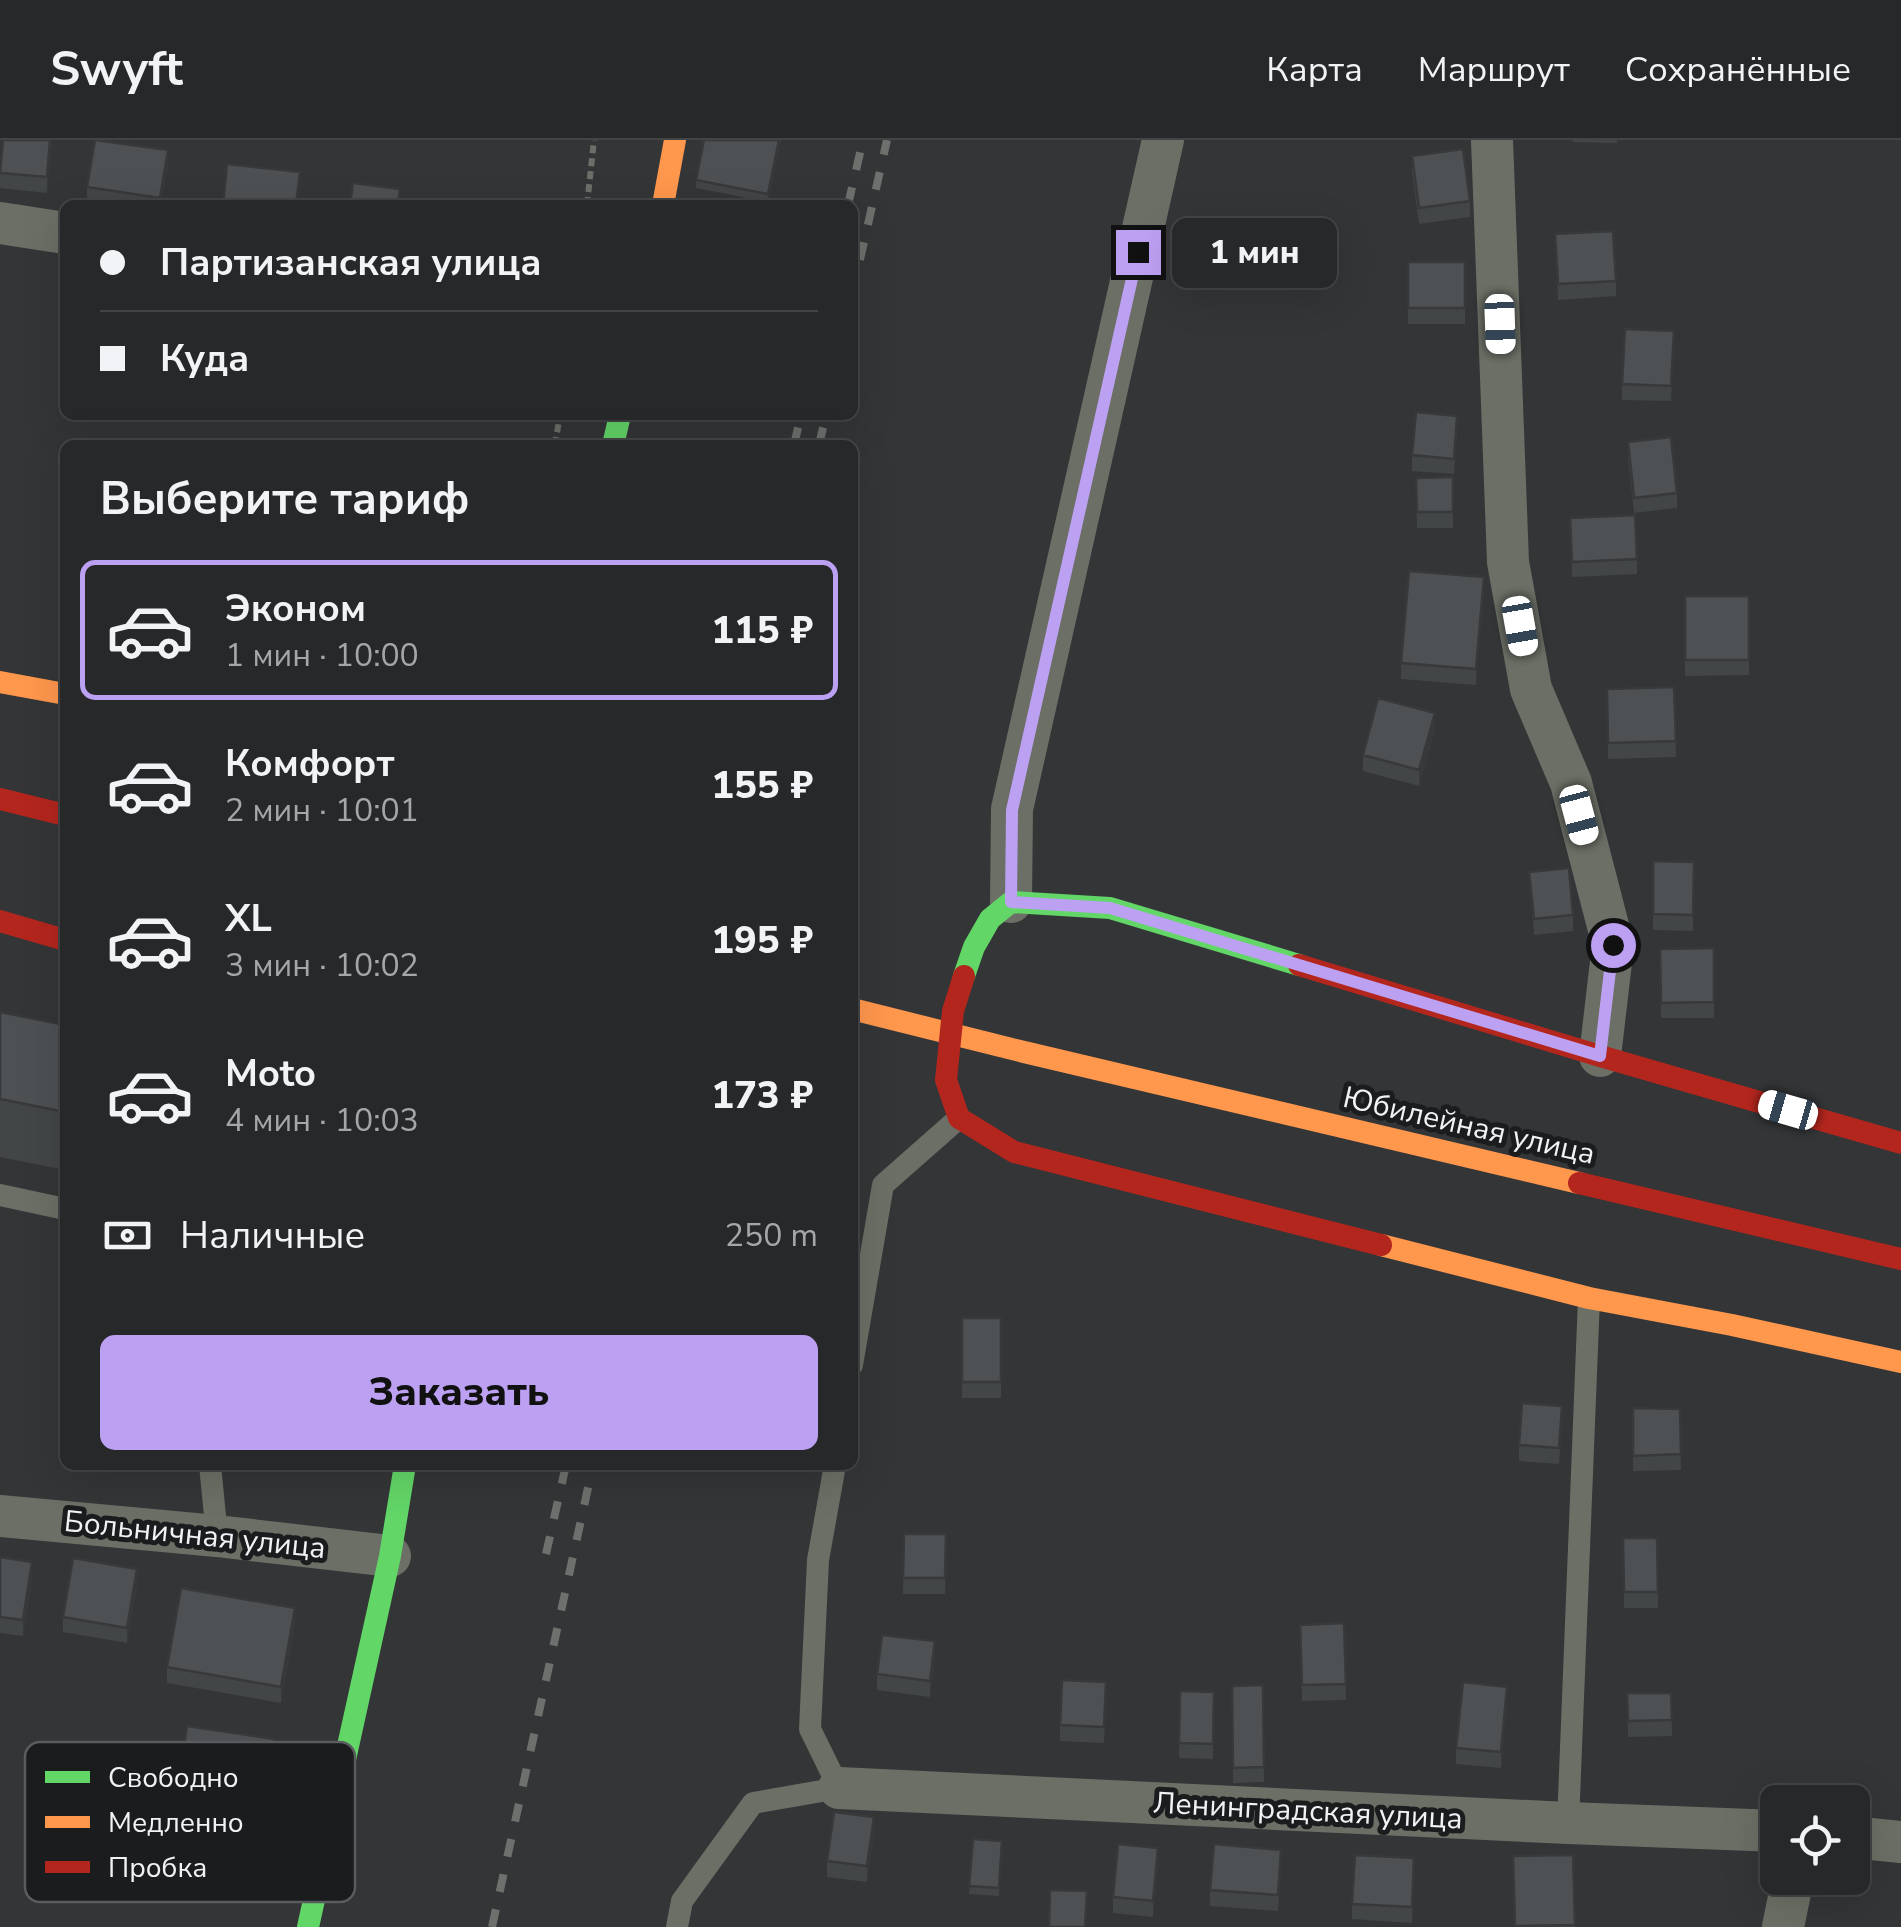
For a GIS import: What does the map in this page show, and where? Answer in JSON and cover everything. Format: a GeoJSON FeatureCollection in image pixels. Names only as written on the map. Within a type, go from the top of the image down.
{"type":"FeatureCollection","features":[{"type":"Feature","properties":{"kind":"street"},"geometry":{"type":"LineString","coordinates":[[665,200],[675,140]]}},
{"type":"Feature","properties":{"kind":"street"},"geometry":{"type":"LineString","coordinates":[[1011,902],[1012,810],[1164,140]]}},
{"type":"Feature","properties":{"kind":"street"},"geometry":{"type":"LineString","coordinates":[[1492,140],[1508,562],[1531,689],[1571,783],[1613,945],[1600,1056]]}},
{"type":"Feature","properties":{"kind":"street"},"geometry":{"type":"LineString","coordinates":[[0,223],[60,233]]}},
{"type":"Feature","properties":{"kind":"street"},"geometry":{"type":"LineString","coordinates":[[0,682],[60,693]]}},
{"type":"Feature","properties":{"kind":"street"},"geometry":{"type":"LineString","coordinates":[[0,799],[60,814]]}},
{"type":"Feature","properties":{"kind":"street"},"geometry":{"type":"LineString","coordinates":[[1901,1143],[1110,908],[1011,902],[990,919],[974,947],[953,1011],[946,1080],[959,1118],[1014,1152],[1589,1298],[1901,1362]]}},
{"type":"Feature","properties":{"kind":"street"},"geometry":{"type":"LineString","coordinates":[[0,921],[60,939]]}},
{"type":"Feature","properties":{"kind":"street","name":"Юбилейная улица"},"geometry":{"type":"LineString","coordinates":[[858,1010],[1901,1259]]}},
{"type":"Feature","properties":{"kind":"street"},"geometry":{"type":"LineString","coordinates":[[349,1742],[390,1556],[404,1470]]}},
{"type":"Feature","properties":{"kind":"street","name":"Больничная улица"},"geometry":{"type":"LineString","coordinates":[[0,1516],[390,1556]]}},
{"type":"Feature","properties":{"kind":"street","name":"Ленинградская улица"},"geometry":{"type":"LineString","coordinates":[[839,1788],[1760,1830]]}},
{"type":"Feature","properties":{"kind":"street"},"geometry":{"type":"LineString","coordinates":[[1870,1839],[1901,1842]]}},
{"type":"Feature","properties":{"kind":"street"},"geometry":{"type":"LineString","coordinates":[[1783,1927],[1790,1895]]}},
{"type":"Feature","properties":{"kind":"street"},"geometry":{"type":"LineString","coordinates":[[308,1927],[314,1902]]}},
{"type":"Feature","properties":{"kind":"lane"},"geometry":{"type":"LineString","coordinates":[[858,1330],[883,1184],[959,1118]]}},
{"type":"Feature","properties":{"kind":"lane"},"geometry":{"type":"LineString","coordinates":[[0,1195],[60,1208]]}},
{"type":"Feature","properties":{"kind":"lane"},"geometry":{"type":"LineString","coordinates":[[1568,1824],[1589,1298]]}},
{"type":"Feature","properties":{"kind":"lane"},"geometry":{"type":"LineString","coordinates":[[210,1470],[217,1536]]}},
{"type":"Feature","properties":{"kind":"lane"},"geometry":{"type":"LineString","coordinates":[[677,1927],[682,1901],[753,1803],[839,1788],[810,1729],[818,1560],[834,1470]]}},
{"type":"Feature","properties":{"kind":"path"},"geometry":{"type":"LineString","coordinates":[[588,200],[594,140]]}},
{"type":"Feature","properties":{"kind":"building"},"geometry":{"type":"Polygon","coordinates":[[[3,140],[50,140],[47,177],[0,173],[3,140]]]}},
{"type":"Feature","properties":{"kind":"building"},"geometry":{"type":"Polygon","coordinates":[[[95,140],[168,150],[160,198],[87,187],[95,140]]]}},
{"type":"Feature","properties":{"kind":"building"},"geometry":{"type":"Polygon","coordinates":[[[704,140],[779,140],[768,194],[696,180],[704,140]]]}},
{"type":"Feature","properties":{"kind":"building"},"geometry":{"type":"Polygon","coordinates":[[[1463,149],[1470,201],[1419,208],[1412,156],[1463,149]]]}},
{"type":"Feature","properties":{"kind":"building"},"geometry":{"type":"Polygon","coordinates":[[[227,164],[300,172],[297,200],[223,200],[227,164]]]}},
{"type":"Feature","properties":{"kind":"building"},"geometry":{"type":"Polygon","coordinates":[[[353,183],[400,189],[399,200],[351,200],[353,183]]]}},
{"type":"Feature","properties":{"kind":"building"},"geometry":{"type":"Polygon","coordinates":[[[1613,231],[1616,281],[1558,284],[1555,234],[1613,231]]]}},
{"type":"Feature","properties":{"kind":"building"},"geometry":{"type":"Polygon","coordinates":[[[1408,262],[1465,262],[1465,308],[1408,308],[1408,262]]]}},
{"type":"Feature","properties":{"kind":"building"},"geometry":{"type":"Polygon","coordinates":[[[1625,329],[1674,331],[1671,386],[1622,384],[1625,329]]]}},
{"type":"Feature","properties":{"kind":"building"},"geometry":{"type":"Polygon","coordinates":[[[1416,412],[1457,416],[1454,459],[1412,455],[1416,412]]]}},
{"type":"Feature","properties":{"kind":"building"},"geometry":{"type":"Polygon","coordinates":[[[1671,437],[1677,493],[1634,498],[1628,442],[1671,437]]]}},
{"type":"Feature","properties":{"kind":"building"},"geometry":{"type":"Polygon","coordinates":[[[1453,477],[1453,512],[1417,512],[1416,478],[1453,477]]]}},
{"type":"Feature","properties":{"kind":"building"},"geometry":{"type":"Polygon","coordinates":[[[1635,515],[1637,559],[1572,562],[1570,518],[1635,515]]]}},
{"type":"Feature","properties":{"kind":"building"},"geometry":{"type":"Polygon","coordinates":[[[1409,571],[1484,577],[1476,669],[1401,663],[1409,571]]]}},
{"type":"Feature","properties":{"kind":"building"},"geometry":{"type":"Polygon","coordinates":[[[1685,596],[1749,596],[1749,660],[1685,660],[1685,596]]]}},
{"type":"Feature","properties":{"kind":"building"},"geometry":{"type":"Polygon","coordinates":[[[1674,687],[1676,741],[1608,743],[1607,689],[1674,687]]]}},
{"type":"Feature","properties":{"kind":"building"},"geometry":{"type":"Polygon","coordinates":[[[1378,698],[1435,713],[1419,770],[1363,755],[1378,698]]]}},
{"type":"Feature","properties":{"kind":"building"},"geometry":{"type":"Polygon","coordinates":[[[1653,861],[1694,862],[1693,915],[1653,914],[1653,861]]]}},
{"type":"Feature","properties":{"kind":"building"},"geometry":{"type":"Polygon","coordinates":[[[1569,868],[1573,915],[1534,919],[1529,872],[1569,868]]]}},
{"type":"Feature","properties":{"kind":"building"},"geometry":{"type":"Polygon","coordinates":[[[1714,948],[1714,1002],[1661,1003],[1660,949],[1714,948]]]}},
{"type":"Feature","properties":{"kind":"building"},"geometry":{"type":"Polygon","coordinates":[[[0,1012],[60,1024],[60,1111],[0,1099],[0,1012]]]}},
{"type":"Feature","properties":{"kind":"building"},"geometry":{"type":"Polygon","coordinates":[[[962,1318],[1001,1318],[1001,1382],[962,1382],[962,1318]]]}},
{"type":"Feature","properties":{"kind":"building"},"geometry":{"type":"Polygon","coordinates":[[[1522,1403],[1562,1406],[1559,1448],[1519,1445],[1522,1403]]]}},
{"type":"Feature","properties":{"kind":"building"},"geometry":{"type":"Polygon","coordinates":[[[1633,1408],[1680,1409],[1681,1454],[1633,1456],[1633,1408]]]}},
{"type":"Feature","properties":{"kind":"building"},"geometry":{"type":"Polygon","coordinates":[[[904,1534],[946,1534],[945,1578],[903,1578],[904,1534]]]}},
{"type":"Feature","properties":{"kind":"building"},"geometry":{"type":"Polygon","coordinates":[[[1623,1538],[1657,1538],[1658,1592],[1624,1592],[1623,1538]]]}},
{"type":"Feature","properties":{"kind":"building"},"geometry":{"type":"Polygon","coordinates":[[[0,1557],[32,1562],[23,1620],[0,1617],[0,1557]]]}},
{"type":"Feature","properties":{"kind":"building"},"geometry":{"type":"Polygon","coordinates":[[[73,1558],[137,1569],[127,1628],[63,1617],[73,1558]]]}},
{"type":"Feature","properties":{"kind":"building"},"geometry":{"type":"Polygon","coordinates":[[[181,1588],[295,1608],[281,1687],[167,1667],[181,1588]]]}},
{"type":"Feature","properties":{"kind":"building"},"geometry":{"type":"Polygon","coordinates":[[[1344,1623],[1346,1684],[1302,1685],[1300,1625],[1344,1623]]]}},
{"type":"Feature","properties":{"kind":"building"},"geometry":{"type":"Polygon","coordinates":[[[882,1635],[935,1641],[930,1681],[877,1674],[882,1635]]]}},
{"type":"Feature","properties":{"kind":"building"},"geometry":{"type":"Polygon","coordinates":[[[1062,1680],[1106,1682],[1104,1727],[1060,1725],[1062,1680]]]}},
{"type":"Feature","properties":{"kind":"building"},"geometry":{"type":"Polygon","coordinates":[[[1463,1682],[1507,1687],[1501,1752],[1456,1748],[1463,1682]]]}},
{"type":"Feature","properties":{"kind":"building"},"geometry":{"type":"Polygon","coordinates":[[[1263,1685],[1264,1767],[1233,1768],[1232,1686],[1263,1685]]]}},
{"type":"Feature","properties":{"kind":"building"},"geometry":{"type":"Polygon","coordinates":[[[1180,1691],[1214,1692],[1213,1744],[1179,1743],[1180,1691]]]}},
{"type":"Feature","properties":{"kind":"building"},"geometry":{"type":"Polygon","coordinates":[[[1627,1693],[1671,1693],[1672,1720],[1628,1721],[1627,1693]]]}},
{"type":"Feature","properties":{"kind":"building"},"geometry":{"type":"Polygon","coordinates":[[[187,1726],[274,1739],[274,1742],[185,1742],[187,1726]]]}},
{"type":"Feature","properties":{"kind":"building"},"geometry":{"type":"Polygon","coordinates":[[[834,1812],[874,1817],[867,1866],[827,1861],[834,1812]]]}},
{"type":"Feature","properties":{"kind":"building"},"geometry":{"type":"Polygon","coordinates":[[[973,1839],[1002,1841],[999,1888],[969,1886],[973,1839]]]}},
{"type":"Feature","properties":{"kind":"building"},"geometry":{"type":"Polygon","coordinates":[[[1118,1844],[1158,1848],[1153,1901],[1113,1897],[1118,1844]]]}},
{"type":"Feature","properties":{"kind":"building"},"geometry":{"type":"Polygon","coordinates":[[[1214,1844],[1281,1850],[1278,1895],[1210,1890],[1214,1844]]]}},
{"type":"Feature","properties":{"kind":"building"},"geometry":{"type":"Polygon","coordinates":[[[1355,1855],[1414,1858],[1412,1907],[1352,1904],[1355,1855]]]}},
{"type":"Feature","properties":{"kind":"building"},"geometry":{"type":"Polygon","coordinates":[[[1573,1855],[1575,1925],[1515,1926],[1513,1856],[1573,1855]]]}},
{"type":"Feature","properties":{"kind":"building"},"geometry":{"type":"Polygon","coordinates":[[[1050,1890],[1087,1891],[1085,1927],[1049,1927],[1050,1890]]]}},
{"type":"Feature","properties":{"kind":"railway"},"geometry":{"type":"LineString","coordinates":[[849,200],[863,140]]}},
{"type":"Feature","properties":{"kind":"railway"},"geometry":{"type":"LineString","coordinates":[[858,268],[887,140]]}},
{"type":"Feature","properties":{"kind":"railway"},"geometry":{"type":"LineString","coordinates":[[795,440],[800,420]]}},
{"type":"Feature","properties":{"kind":"railway"},"geometry":{"type":"LineString","coordinates":[[820,440],[825,420]]}},
{"type":"Feature","properties":{"kind":"railway"},"geometry":{"type":"LineString","coordinates":[[546,1554],[565,1470]]}},
{"type":"Feature","properties":{"kind":"railway"},"geometry":{"type":"LineString","coordinates":[[492,1927],[592,1470]]}},
{"type":"Feature","properties":{"kind":"traffic: fast"},"geometry":{"type":"LineString","coordinates":[[614,440],[619,420]]}},
{"type":"Feature","properties":{"kind":"traffic: fast"},"geometry":{"type":"LineString","coordinates":[[964,976],[990,919],[1011,902],[1110,908],[1299,965]]}},
{"type":"Feature","properties":{"kind":"traffic: fast"},"geometry":{"type":"LineString","coordinates":[[349,1742],[390,1556],[404,1470]]}},
{"type":"Feature","properties":{"kind":"traffic: fast"},"geometry":{"type":"LineString","coordinates":[[308,1927],[314,1902]]}},
{"type":"Feature","properties":{"kind":"traffic: slow"},"geometry":{"type":"LineString","coordinates":[[664,200],[675,140]]}},
{"type":"Feature","properties":{"kind":"traffic: slow"},"geometry":{"type":"LineString","coordinates":[[0,682],[60,693]]}},
{"type":"Feature","properties":{"kind":"traffic: slow"},"geometry":{"type":"LineString","coordinates":[[858,1010],[1579,1183]]}},
{"type":"Feature","properties":{"kind":"traffic: slow"},"geometry":{"type":"LineString","coordinates":[[1381,1245],[1589,1298],[1901,1362]]}},
{"type":"Feature","properties":{"kind":"traffic: jam"},"geometry":{"type":"LineString","coordinates":[[0,799],[60,814]]}},
{"type":"Feature","properties":{"kind":"traffic: jam"},"geometry":{"type":"LineString","coordinates":[[0,921],[60,939]]}},
{"type":"Feature","properties":{"kind":"traffic: jam"},"geometry":{"type":"LineString","coordinates":[[1299,965],[1901,1143]]}},
{"type":"Feature","properties":{"kind":"traffic: jam"},"geometry":{"type":"LineString","coordinates":[[964,976],[953,1011],[946,1080],[959,1118],[1014,1152],[1381,1245]]}},
{"type":"Feature","properties":{"kind":"traffic: jam"},"geometry":{"type":"LineString","coordinates":[[1579,1183],[1901,1259]]}},
{"type":"Feature","properties":{"kind":"route"},"geometry":{"type":"LineString","coordinates":[[1138,252],[1012,810],[1011,902],[1110,908],[1600,1056],[1613,945]]}}]}
